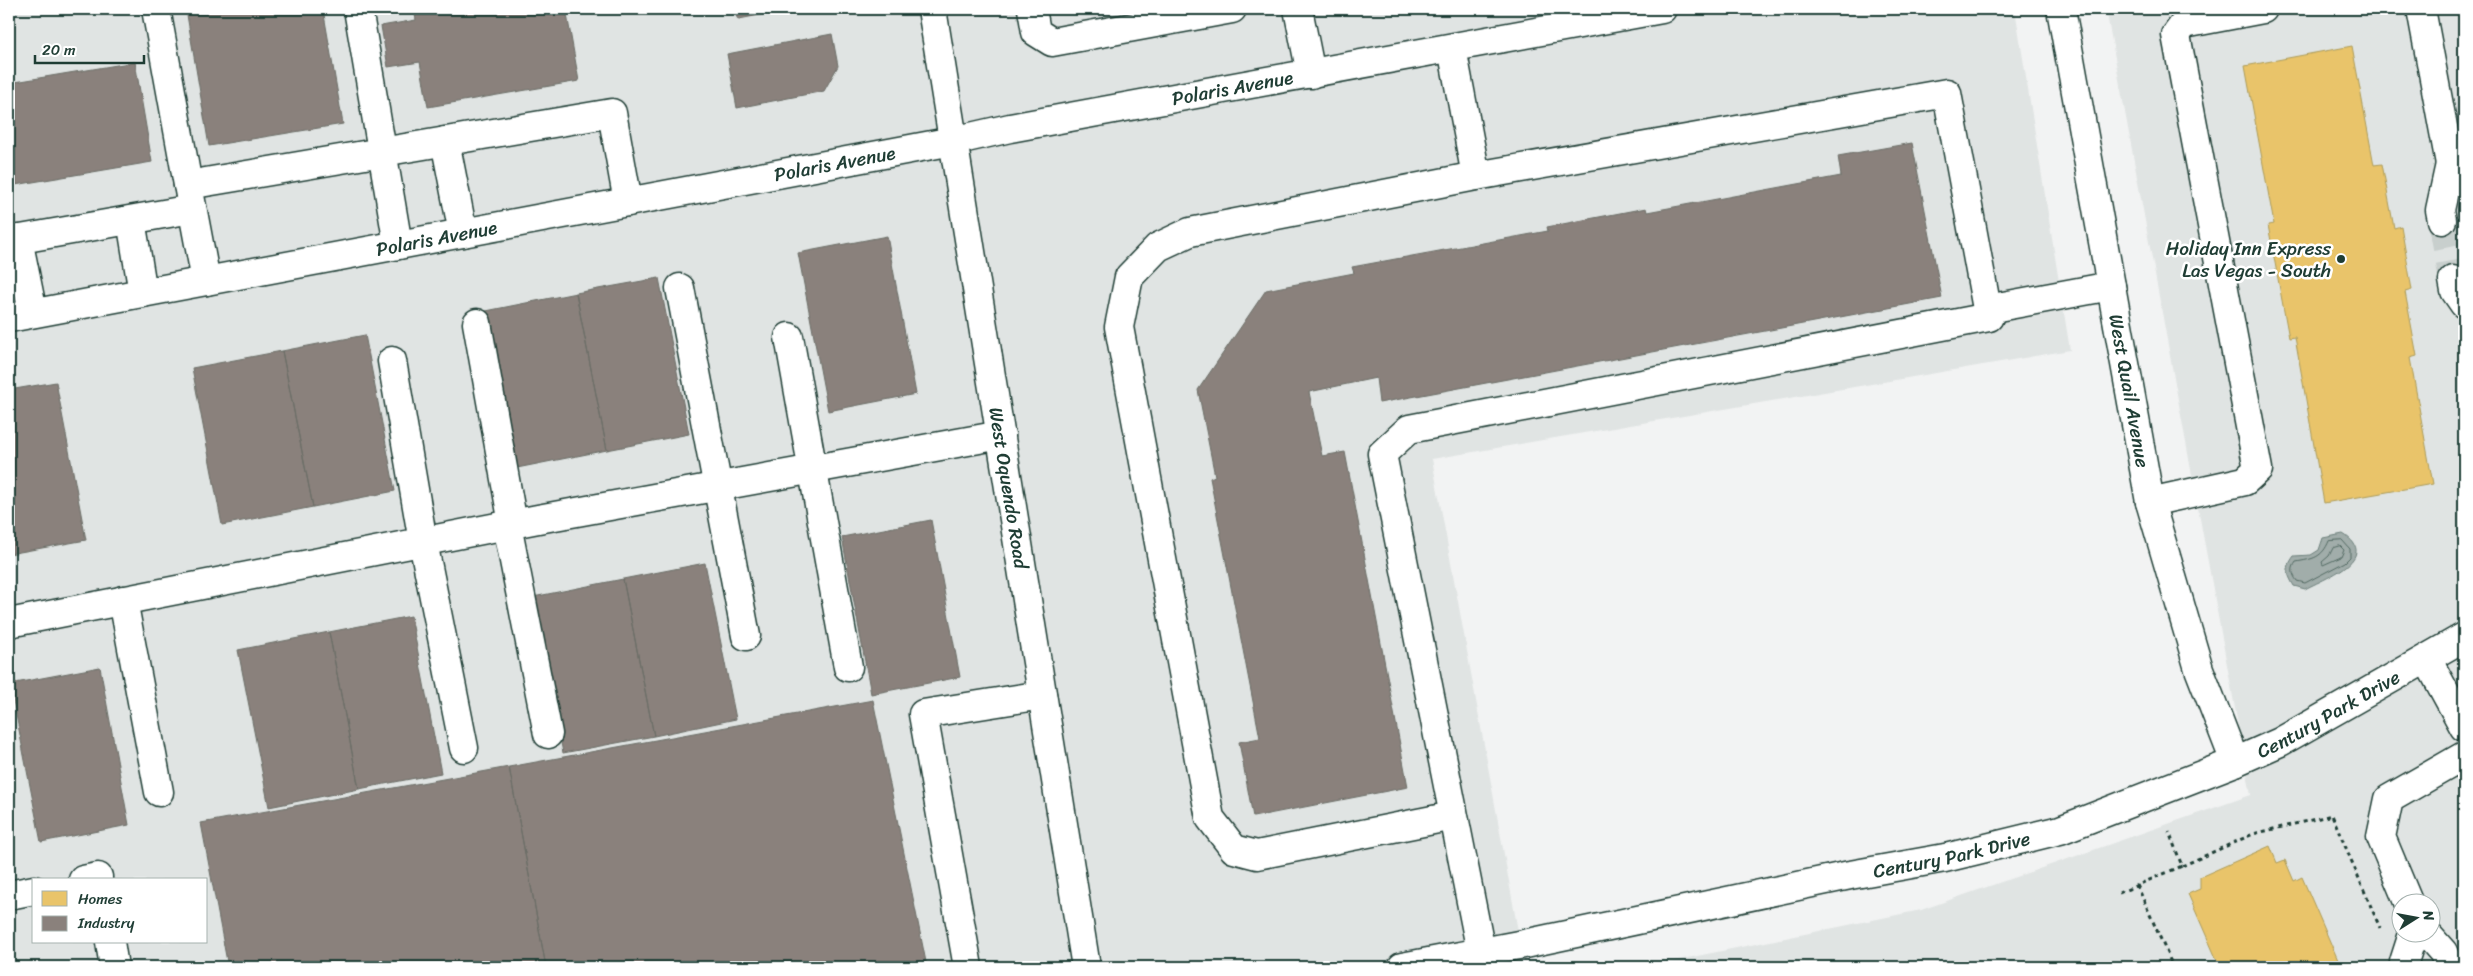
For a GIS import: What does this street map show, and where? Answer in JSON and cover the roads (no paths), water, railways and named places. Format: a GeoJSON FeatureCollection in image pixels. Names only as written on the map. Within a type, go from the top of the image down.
{"type":"FeatureCollection","features":[{"type":"Feature","properties":{"kind":"street"},"geometry":{"type":"LineString","coordinates":[[156,9],[206,281]]}},
{"type":"Feature","properties":{"kind":"street"},"geometry":{"type":"LineString","coordinates":[[358,9],[398,245]]}},
{"type":"Feature","properties":{"kind":"street","name":"West Oquendo Road"},"geometry":{"type":"LineString","coordinates":[[932,9],[1086,967]]}},
{"type":"Feature","properties":{"kind":"street"},"geometry":{"type":"LineString","coordinates":[[1032,9],[1036,32],[1052,42],[1232,9]]}},
{"type":"Feature","properties":{"kind":"street"},"geometry":{"type":"LineString","coordinates":[[1298,9],[1311,74]]}},
{"type":"Feature","properties":{"kind":"street","name":"Polaris Avenue"},"geometry":{"type":"LineString","coordinates":[[21,316],[953,142],[1010,128],[1660,9]]}},
{"type":"Feature","properties":{"kind":"street","name":"West Quail Avenue"},"geometry":{"type":"LineString","coordinates":[[2060,9],[2150,502],[2199,669],[2235,762]]}},
{"type":"Feature","properties":{"kind":"street"},"geometry":{"type":"LineString","coordinates":[[2150,502],[2245,481],[2258,469],[2176,35],[2184,24],[2263,9]]}},
{"type":"Feature","properties":{"kind":"street"},"geometry":{"type":"LineString","coordinates":[[2421,9],[2457,173],[2440,210],[2442,220]]}},
{"type":"Feature","properties":{"kind":"street"},"geometry":{"type":"LineString","coordinates":[[1452,48],[1476,176]]}},
{"type":"Feature","properties":{"kind":"street"},"geometry":{"type":"LineString","coordinates":[[1454,816],[1257,855],[1234,849],[1210,818],[1119,327],[1129,276],[1158,248],[1190,232],[1476,176],[1947,93],[1989,317],[1409,429],[1382,454],[1454,816],[1480,952]]}},
{"type":"Feature","properties":{"kind":"street"},"geometry":{"type":"LineString","coordinates":[[21,316],[13,240],[131,220],[190,197],[381,152],[612,113],[628,202]]}},
{"type":"Feature","properties":{"kind":"street"},"geometry":{"type":"LineString","coordinates":[[445,141],[462,233]]}},
{"type":"Feature","properties":{"kind":"street"},"geometry":{"type":"LineString","coordinates":[[131,220],[143,293]]}},
{"type":"Feature","properties":{"kind":"street"},"geometry":{"type":"LineString","coordinates":[[1987,309],[2111,286]]}},
{"type":"Feature","properties":{"kind":"street"},"geometry":{"type":"LineString","coordinates":[[680,288],[746,636]]}},
{"type":"Feature","properties":{"kind":"street"},"geometry":{"type":"LineString","coordinates":[[477,323],[510,525],[548,734]]}},
{"type":"Feature","properties":{"kind":"street"},"geometry":{"type":"LineString","coordinates":[[789,337],[848,667]]}},
{"type":"Feature","properties":{"kind":"street"},"geometry":{"type":"LineString","coordinates":[[392,361],[423,542],[464,748]]}},
{"type":"Feature","properties":{"kind":"street"},"geometry":{"type":"LineString","coordinates":[[9,622],[510,525],[1000,436]]}},
{"type":"Feature","properties":{"kind":"street"},"geometry":{"type":"LineString","coordinates":[[123,600],[159,792]]}},
{"type":"Feature","properties":{"kind":"street","name":"Century Park Drive"},"geometry":{"type":"LineString","coordinates":[[1402,967],[1850,875],[1945,858],[2060,830],[2235,762],[2280,742],[2464,637]]}},
{"type":"Feature","properties":{"kind":"street"},"geometry":{"type":"LineString","coordinates":[[2427,659],[2464,727]]}},
{"type":"Feature","properties":{"kind":"street"},"geometry":{"type":"LineString","coordinates":[[968,967],[923,714],[1042,695]]}},
{"type":"Feature","properties":{"kind":"street"},"geometry":{"type":"LineString","coordinates":[[2405,894],[2381,837],[2389,799],[2464,756]]}},
{"type":"Feature","properties":{"kind":"street"},"geometry":{"type":"LineString","coordinates":[[9,895],[32,890]]}},
{"type":"Feature","properties":{"kind":"street"},"geometry":{"type":"LineString","coordinates":[[110,944],[114,967]]}},
{"type":"Feature","properties":{"kind":"street"},"geometry":{"type":"LineString","coordinates":[[2404,962],[2410,944]]}},
{"type":"Feature","properties":{"kind":"street"},"geometry":{"type":"LineString","coordinates":[[2436,944],[2443,952],[2450,967]]}},
{"type":"Feature","properties":{"kind":"water"},"geometry":{"type":"Polygon","coordinates":[[[2343,534],[2353,543],[2356,551],[2353,559],[2335,574],[2305,589],[2294,586],[2288,568],[2294,556],[2311,555],[2319,550],[2323,538],[2343,534]]]}},
{"type":"Feature","properties":{"kind":"tunnel"},"geometry":{"type":"LineString","coordinates":[[2442,220],[2453,280]]}},
{"type":"Feature","properties":{"kind":"place","name":"Holiday Inn Express Las Vegas - South"},"geometry":{"type":"Point","coordinates":[2341,259]}}]}
